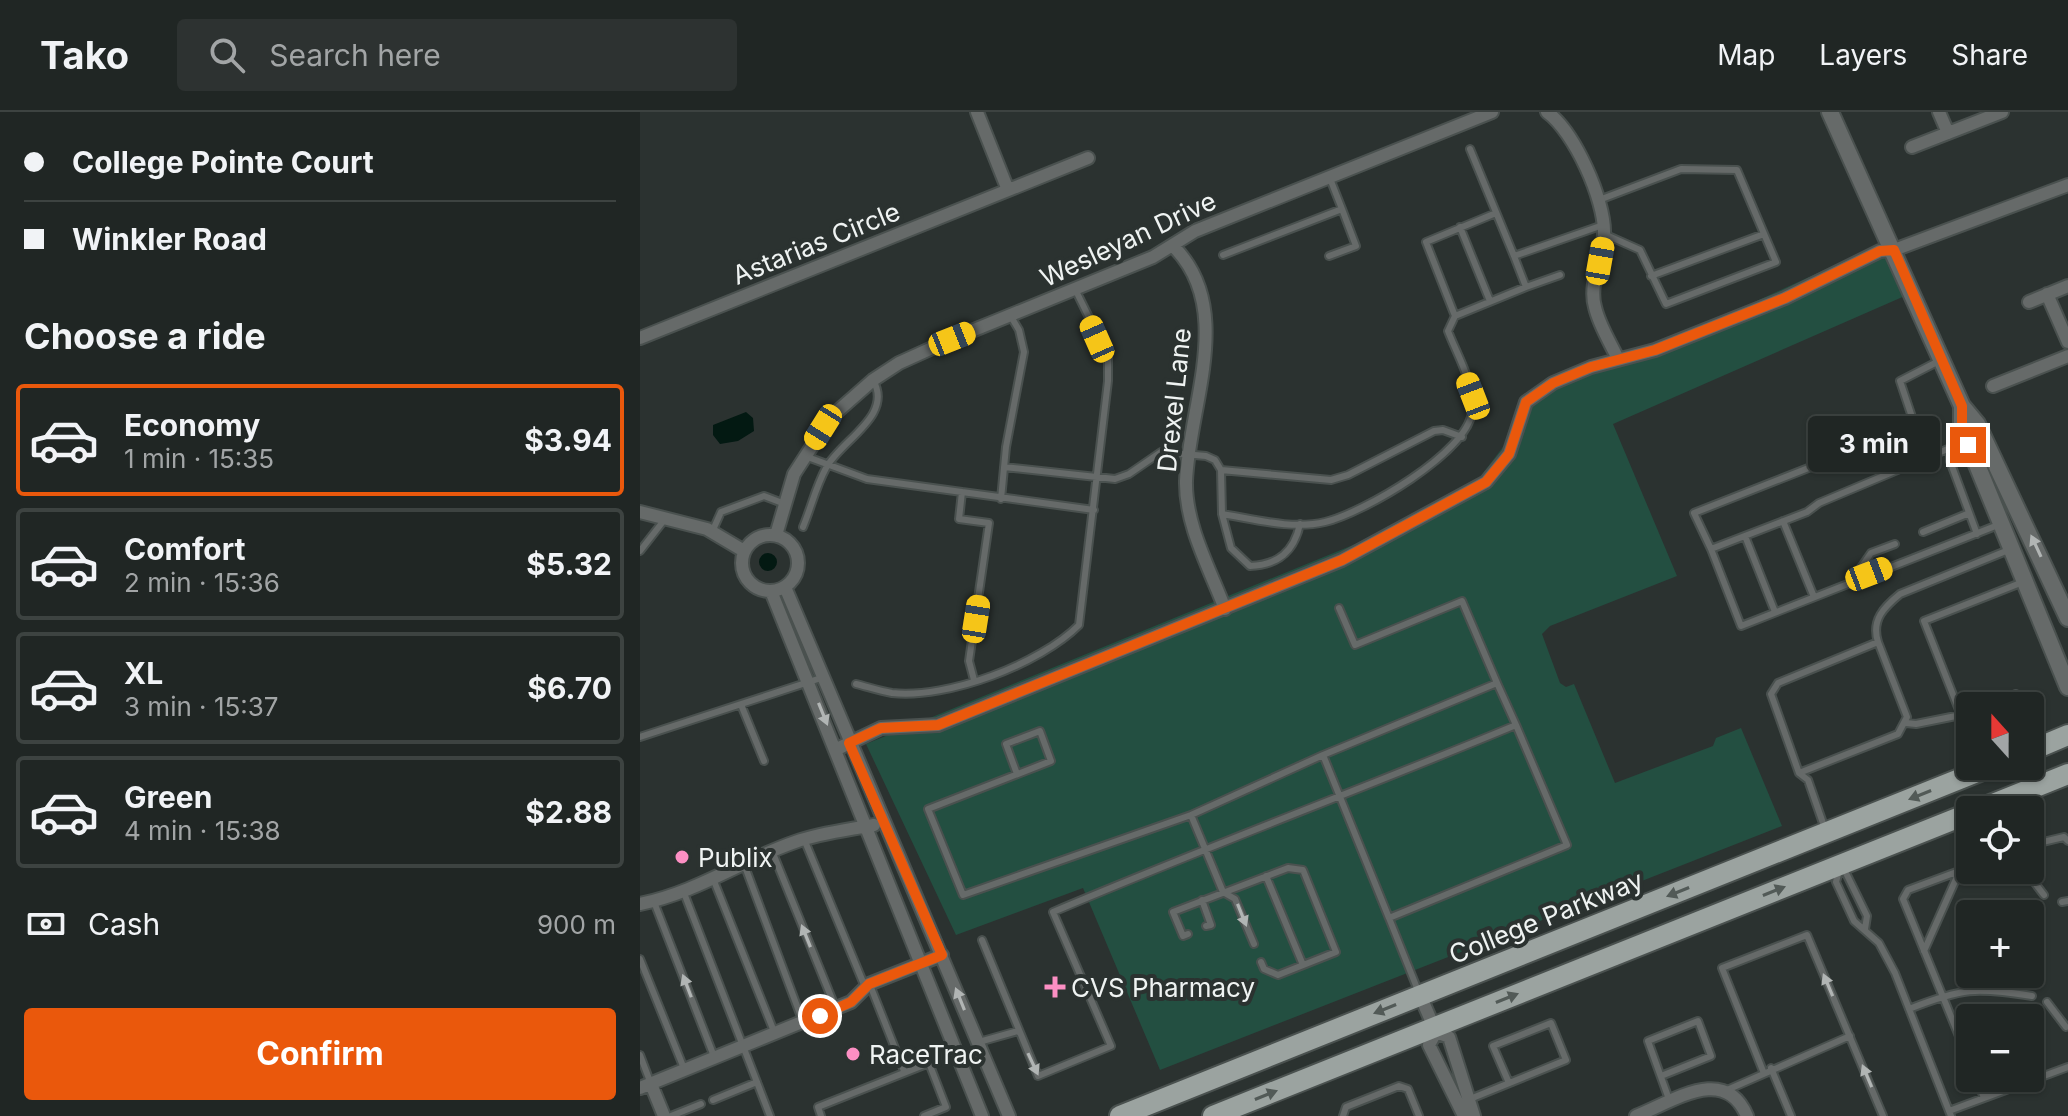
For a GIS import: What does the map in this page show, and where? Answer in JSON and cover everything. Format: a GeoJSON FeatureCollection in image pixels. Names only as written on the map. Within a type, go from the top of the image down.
{"type":"FeatureCollection","features":[{"type":"Feature","properties":{"kind":"main road"},"geometry":{"type":"LineString","coordinates":[[2044,745],[2068,735]]}},
{"type":"Feature","properties":{"kind":"main road"},"geometry":{"type":"LineString","coordinates":[[2013,796],[2068,774]]}},
{"type":"Feature","properties":{"kind":"main road","name":"College Parkway"},"geometry":{"type":"LineString","coordinates":[[1120,1116],[1957,780]]}},
{"type":"Feature","properties":{"kind":"main road"},"geometry":{"type":"LineString","coordinates":[[1213,1116],[1435,1030],[1956,819]]}},
{"type":"Feature","properties":{"kind":"main road"},"geometry":{"type":"LineString","coordinates":[[1827,832],[1840,865]]}},
{"type":"Feature","properties":{"kind":"street"},"geometry":{"type":"LineString","coordinates":[[977,112],[1008,190]]}},
{"type":"Feature","properties":{"kind":"street","name":"Wesleyan Drive"},"geometry":{"type":"LineString","coordinates":[[776,535],[794,474],[835,412],[899,363],[1173,246],[1195,231],[1492,112]]}},
{"type":"Feature","properties":{"kind":"street"},"geometry":{"type":"LineString","coordinates":[[1547,112],[1570,135],[1597,201],[1604,230],[1594,283],[1594,306],[1618,359]]}},
{"type":"Feature","properties":{"kind":"street"},"geometry":{"type":"LineString","coordinates":[[1830,112],[1962,406],[1987,445],[2068,618]]}},
{"type":"Feature","properties":{"kind":"street"},"geometry":{"type":"LineString","coordinates":[[1939,112],[1948,133]]}},
{"type":"Feature","properties":{"kind":"street"},"geometry":{"type":"LineString","coordinates":[[1912,147],[2002,112]]}},
{"type":"Feature","properties":{"kind":"street","name":"Astarias Circle"},"geometry":{"type":"LineString","coordinates":[[640,338],[1088,158]]}},
{"type":"Feature","properties":{"kind":"street"},"geometry":{"type":"LineString","coordinates":[[843,746],[881,728],[938,725],[1342,560],[1486,482],[1509,454],[1526,402],[1553,383],[1618,359],[1655,350],[1785,298],[1880,251],[1894,250],[2068,185]]}},
{"type":"Feature","properties":{"kind":"street","name":"Drexel Lane"},"geometry":{"type":"LineString","coordinates":[[1173,246],[1188,260],[1200,285],[1207,328],[1186,481],[1190,519],[1225,609]]}},
{"type":"Feature","properties":{"kind":"street"},"geometry":{"type":"LineString","coordinates":[[2029,302],[2068,286]]}},
{"type":"Feature","properties":{"kind":"street"},"geometry":{"type":"LineString","coordinates":[[2047,294],[2068,342]]}},
{"type":"Feature","properties":{"kind":"street"},"geometry":{"type":"LineString","coordinates":[[1993,386],[2068,356]]}},
{"type":"Feature","properties":{"kind":"street"},"geometry":{"type":"LineString","coordinates":[[1962,406],[1962,428],[1968,445],[2068,687]]}},
{"type":"Feature","properties":{"kind":"street"},"geometry":{"type":"LineString","coordinates":[[640,512],[712,532],[744,551]]}},
{"type":"Feature","properties":{"kind":"street"},"geometry":{"type":"LineString","coordinates":[[776,535],[790,543],[798,558],[796,574],[785,587],[762,590],[747,579],[742,561],[744,551],[757,538],[776,535]]}},
{"type":"Feature","properties":{"kind":"street"},"geometry":{"type":"LineString","coordinates":[[785,587],[790,618],[815,680],[843,746],[884,823],[1009,1116]]}},
{"type":"Feature","properties":{"kind":"street"},"geometry":{"type":"LineString","coordinates":[[771,591],[790,618]]}},
{"type":"Feature","properties":{"kind":"street"},"geometry":{"type":"LineString","coordinates":[[843,746],[867,827],[982,1116]]}},
{"type":"Feature","properties":{"kind":"street"},"geometry":{"type":"LineString","coordinates":[[647,902],[684,893],[714,881],[744,864],[804,839],[884,823]]}},
{"type":"Feature","properties":{"kind":"street"},"geometry":{"type":"LineString","coordinates":[[664,1116],[646,1086],[836,1009],[851,1002],[867,986],[942,955]]}},
{"type":"Feature","properties":{"kind":"street"},"geometry":{"type":"LineString","coordinates":[[1420,995],[1435,1030],[1449,1037],[1474,1116]]}},
{"type":"Feature","properties":{"kind":"street"},"geometry":{"type":"LineString","coordinates":[[1435,1030],[1429,1045],[1464,1116]]}},
{"type":"Feature","properties":{"kind":"street"},"geometry":{"type":"LineString","coordinates":[[1636,1116],[1713,1087],[1727,1090],[1739,1100],[1747,1116]]}},
{"type":"Feature","properties":{"kind":"lane"},"geometry":{"type":"LineString","coordinates":[[1470,149],[1526,287]]}},
{"type":"Feature","properties":{"kind":"lane"},"geometry":{"type":"LineString","coordinates":[[1514,256],[1604,230],[1640,250],[1666,304],[1776,262],[1737,170],[1681,169],[1597,201]]}},
{"type":"Feature","properties":{"kind":"lane"},"geometry":{"type":"LineString","coordinates":[[1329,176],[1356,246],[1329,256]]}},
{"type":"Feature","properties":{"kind":"lane"},"geometry":{"type":"LineString","coordinates":[[1223,255],[1342,209]]}},
{"type":"Feature","properties":{"kind":"lane"},"geometry":{"type":"LineString","coordinates":[[1455,316],[1426,242],[1496,213]]}},
{"type":"Feature","properties":{"kind":"lane"},"geometry":{"type":"LineString","coordinates":[[1460,227],[1490,301]]}},
{"type":"Feature","properties":{"kind":"lane"},"geometry":{"type":"LineString","coordinates":[[1651,276],[1764,234]]}},
{"type":"Feature","properties":{"kind":"lane"},"geometry":{"type":"LineString","coordinates":[[1222,514],[1300,524],[1326,522],[1389,490],[1446,455],[1470,422],[1473,396],[1448,331],[1455,316],[1560,275]]}},
{"type":"Feature","properties":{"kind":"lane"},"geometry":{"type":"LineString","coordinates":[[856,684],[894,693],[943,691],[1061,644],[1079,625],[1108,381],[1108,356],[1075,289]]}},
{"type":"Feature","properties":{"kind":"lane"},"geometry":{"type":"LineString","coordinates":[[1001,499],[1024,352],[1019,330],[1010,315]]}},
{"type":"Feature","properties":{"kind":"lane"},"geometry":{"type":"LineString","coordinates":[[1942,359],[1900,381],[1915,426],[1694,513],[1741,626],[2000,524]]}},
{"type":"Feature","properties":{"kind":"lane"},"geometry":{"type":"LineString","coordinates":[[803,527],[826,466],[878,406],[880,393],[873,380]]}},
{"type":"Feature","properties":{"kind":"lane"},"geometry":{"type":"LineString","coordinates":[[1221,470],[1322,481],[1348,475],[1434,431],[1443,430],[1462,437]]}},
{"type":"Feature","properties":{"kind":"lane"},"geometry":{"type":"LineString","coordinates":[[1711,549],[1950,448],[1987,445]]}},
{"type":"Feature","properties":{"kind":"lane"},"geometry":{"type":"LineString","coordinates":[[1950,448],[1950,461],[1967,514],[1977,534]]}},
{"type":"Feature","properties":{"kind":"lane"},"geometry":{"type":"LineString","coordinates":[[1004,467],[1115,479],[1129,474],[1161,452],[1215,460],[1221,470],[1222,514],[1231,548],[1250,566],[1283,558],[1294,546],[1300,524]]}},
{"type":"Feature","properties":{"kind":"lane"},"geometry":{"type":"LineString","coordinates":[[805,456],[867,479],[1094,510]]}},
{"type":"Feature","properties":{"kind":"lane"},"geometry":{"type":"LineString","coordinates":[[962,492],[959,519],[989,523],[969,661],[974,680]]}},
{"type":"Feature","properties":{"kind":"lane"},"geometry":{"type":"LineString","coordinates":[[712,532],[721,512],[764,496],[785,504]]}},
{"type":"Feature","properties":{"kind":"lane"},"geometry":{"type":"LineString","coordinates":[[1923,532],[1967,514]]}},
{"type":"Feature","properties":{"kind":"lane"},"geometry":{"type":"LineString","coordinates":[[640,551],[665,518]]}},
{"type":"Feature","properties":{"kind":"lane"},"geometry":{"type":"LineString","coordinates":[[1783,521],[1814,597]]}},
{"type":"Feature","properties":{"kind":"lane"},"geometry":{"type":"LineString","coordinates":[[1745,536],[1775,612]]}},
{"type":"Feature","properties":{"kind":"lane"},"geometry":{"type":"LineString","coordinates":[[1852,580],[1871,553],[1895,544]]}},
{"type":"Feature","properties":{"kind":"lane"},"geometry":{"type":"LineString","coordinates":[[1799,773],[1898,734],[1906,723],[1906,713],[1878,642],[1876,623],[1880,615],[1900,594],[2011,549]]}},
{"type":"Feature","properties":{"kind":"lane"},"geometry":{"type":"LineString","coordinates":[[1956,702],[1924,621],[2025,582]]}},
{"type":"Feature","properties":{"kind":"lane"},"geometry":{"type":"LineString","coordinates":[[1339,608],[1355,645],[1462,601],[1567,845],[1389,918]]}},
{"type":"Feature","properties":{"kind":"lane"},"geometry":{"type":"LineString","coordinates":[[1827,832],[1808,780],[1799,773],[1772,701],[1772,689],[1878,642]]}},
{"type":"Feature","properties":{"kind":"lane"},"geometry":{"type":"LineString","coordinates":[[640,737],[742,707],[815,680]]}},
{"type":"Feature","properties":{"kind":"lane"},"geometry":{"type":"LineString","coordinates":[[1017,774],[1006,744],[1040,731],[1051,761],[928,809],[963,895],[1191,815],[1323,755],[1497,683]]}},
{"type":"Feature","properties":{"kind":"lane"},"geometry":{"type":"LineString","coordinates":[[742,707],[764,761]]}},
{"type":"Feature","properties":{"kind":"lane"},"geometry":{"type":"LineString","coordinates":[[1906,723],[1956,716]]}},
{"type":"Feature","properties":{"kind":"lane"},"geometry":{"type":"LineString","coordinates":[[982,940],[1038,1076],[1111,1046],[1053,912],[1516,725]]}},
{"type":"Feature","properties":{"kind":"lane"},"geometry":{"type":"LineString","coordinates":[[1323,755],[1420,995]]}},
{"type":"Feature","properties":{"kind":"lane"},"geometry":{"type":"LineString","coordinates":[[1191,815],[1223,892],[1235,899],[1254,944]]}},
{"type":"Feature","properties":{"kind":"lane"},"geometry":{"type":"LineString","coordinates":[[2044,840],[2064,837],[2068,841]]}},
{"type":"Feature","properties":{"kind":"lane"},"geometry":{"type":"LineString","coordinates":[[804,839],[904,1071]]}},
{"type":"Feature","properties":{"kind":"lane"},"geometry":{"type":"LineString","coordinates":[[772,851],[836,1009]]}},
{"type":"Feature","properties":{"kind":"lane"},"geometry":{"type":"LineString","coordinates":[[744,864],[804,1022]]}},
{"type":"Feature","properties":{"kind":"lane"},"geometry":{"type":"LineString","coordinates":[[1840,865],[1850,876],[1867,916],[1865,929]]}},
{"type":"Feature","properties":{"kind":"lane"},"geometry":{"type":"LineString","coordinates":[[1840,865],[1836,882],[1854,921],[1879,943],[1950,1113],[2068,1067]]}},
{"type":"Feature","properties":{"kind":"lane"},"geometry":{"type":"LineString","coordinates":[[1188,934],[1183,936],[1173,912],[1288,868],[1303,870],[1336,952],[1278,975],[1264,969],[1261,962]]}},
{"type":"Feature","properties":{"kind":"lane"},"geometry":{"type":"LineString","coordinates":[[1956,872],[1908,890],[1903,899],[1956,1028]]}},
{"type":"Feature","properties":{"kind":"lane"},"geometry":{"type":"LineString","coordinates":[[1266,876],[1303,965]]}},
{"type":"Feature","properties":{"kind":"lane"},"geometry":{"type":"LineString","coordinates":[[1924,951],[1956,879]]}},
{"type":"Feature","properties":{"kind":"lane"},"geometry":{"type":"LineString","coordinates":[[714,881],[775,1034]]}},
{"type":"Feature","properties":{"kind":"lane"},"geometry":{"type":"LineString","coordinates":[[2036,884],[2044,895]]}},
{"type":"Feature","properties":{"kind":"lane"},"geometry":{"type":"LineString","coordinates":[[684,893],[770,1116]]}},
{"type":"Feature","properties":{"kind":"lane"},"geometry":{"type":"LineString","coordinates":[[1202,900],[1211,925],[1206,926]]}},
{"type":"Feature","properties":{"kind":"lane"},"geometry":{"type":"LineString","coordinates":[[647,902],[715,1059]]}},
{"type":"Feature","properties":{"kind":"lane"},"geometry":{"type":"LineString","coordinates":[[1763,1071],[1722,968],[1807,935],[1883,1116]]}},
{"type":"Feature","properties":{"kind":"lane"},"geometry":{"type":"LineString","coordinates":[[640,959],[685,1071]]}},
{"type":"Feature","properties":{"kind":"lane"},"geometry":{"type":"LineString","coordinates":[[1909,1009],[1964,989],[2032,996]]}},
{"type":"Feature","properties":{"kind":"lane"},"geometry":{"type":"LineString","coordinates":[[2047,1002],[2066,1027]]}},
{"type":"Feature","properties":{"kind":"lane"},"geometry":{"type":"LineString","coordinates":[[1661,1076],[1711,1056],[1698,1021],[1648,1041],[1670,1102]]}},
{"type":"Feature","properties":{"kind":"lane"},"geometry":{"type":"LineString","coordinates":[[1470,1099],[1566,1060],[1551,1023],[1493,1046],[1509,1083]]}},
{"type":"Feature","properties":{"kind":"lane"},"geometry":{"type":"LineString","coordinates":[[978,1043],[1018,1031]]}},
{"type":"Feature","properties":{"kind":"lane"},"geometry":{"type":"LineString","coordinates":[[1727,1090],[1763,1071],[1850,1036]]}},
{"type":"Feature","properties":{"kind":"lane"},"geometry":{"type":"LineString","coordinates":[[821,1116],[818,1107],[955,1050]]}},
{"type":"Feature","properties":{"kind":"lane"},"geometry":{"type":"LineString","coordinates":[[640,1055],[646,1086]]}},
{"type":"Feature","properties":{"kind":"lane"},"geometry":{"type":"LineString","coordinates":[[924,1116],[946,1107],[929,1063]]}},
{"type":"Feature","properties":{"kind":"lane"},"geometry":{"type":"LineString","coordinates":[[1771,1068],[1791,1116]]}},
{"type":"Feature","properties":{"kind":"lane"},"geometry":{"type":"LineString","coordinates":[[713,1100],[757,1082]]}},
{"type":"Feature","properties":{"kind":"lane"},"geometry":{"type":"LineString","coordinates":[[1343,1116],[1346,1107],[1399,1086],[1408,1089],[1419,1116]]}},
{"type":"Feature","properties":{"kind":"lane"},"geometry":{"type":"LineString","coordinates":[[1982,1092],[1984,1098]]}},
{"type":"Feature","properties":{"kind":"lane"},"geometry":{"type":"LineString","coordinates":[[671,1116],[701,1104]]}},
{"type":"Feature","properties":{"kind":"green space"},"geometry":{"type":"Polygon","coordinates":[[[1883,243],[1907,295],[1613,424],[1677,576],[1550,626],[1542,634],[1560,683],[1566,687],[1574,684],[1615,783],[1713,746],[1716,738],[1741,728],[1782,826],[1160,1070],[1083,888],[956,935],[866,744],[1397,527],[1477,481],[1506,443],[1532,396],[1661,345],[1883,243]]]}},
{"type":"Feature","properties":{"kind":"shaded area"},"geometry":{"type":"Polygon","coordinates":[[[746,412],[753,418],[754,431],[738,441],[720,444],[713,435],[713,425],[746,412]]]}},
{"type":"Feature","properties":{"kind":"shaded area"},"geometry":{"type":"Polygon","coordinates":[[[768,553],[777,562],[768,571],[759,562],[768,553]]]}},
{"type":"Feature","properties":{"kind":"place","name":"Publix"},"geometry":{"type":"Point","coordinates":[682,857]}},
{"type":"Feature","properties":{"kind":"place","name":"CVS Pharmacy"},"geometry":{"type":"Point","coordinates":[1055,987]}},
{"type":"Feature","properties":{"kind":"place","name":"RaceTrac"},"geometry":{"type":"Point","coordinates":[853,1054]}},
{"type":"Feature","properties":{"kind":"route"},"geometry":{"type":"LineString","coordinates":[[820,1016],[851,1002],[869,984],[942,955],[849,743],[881,728],[938,725],[1148,642],[1342,560],[1486,482],[1509,454],[1526,402],[1553,383],[1591,367],[1655,350],[1785,298],[1880,251],[1894,250],[1962,406],[1962,428],[1968,445]]}}]}
